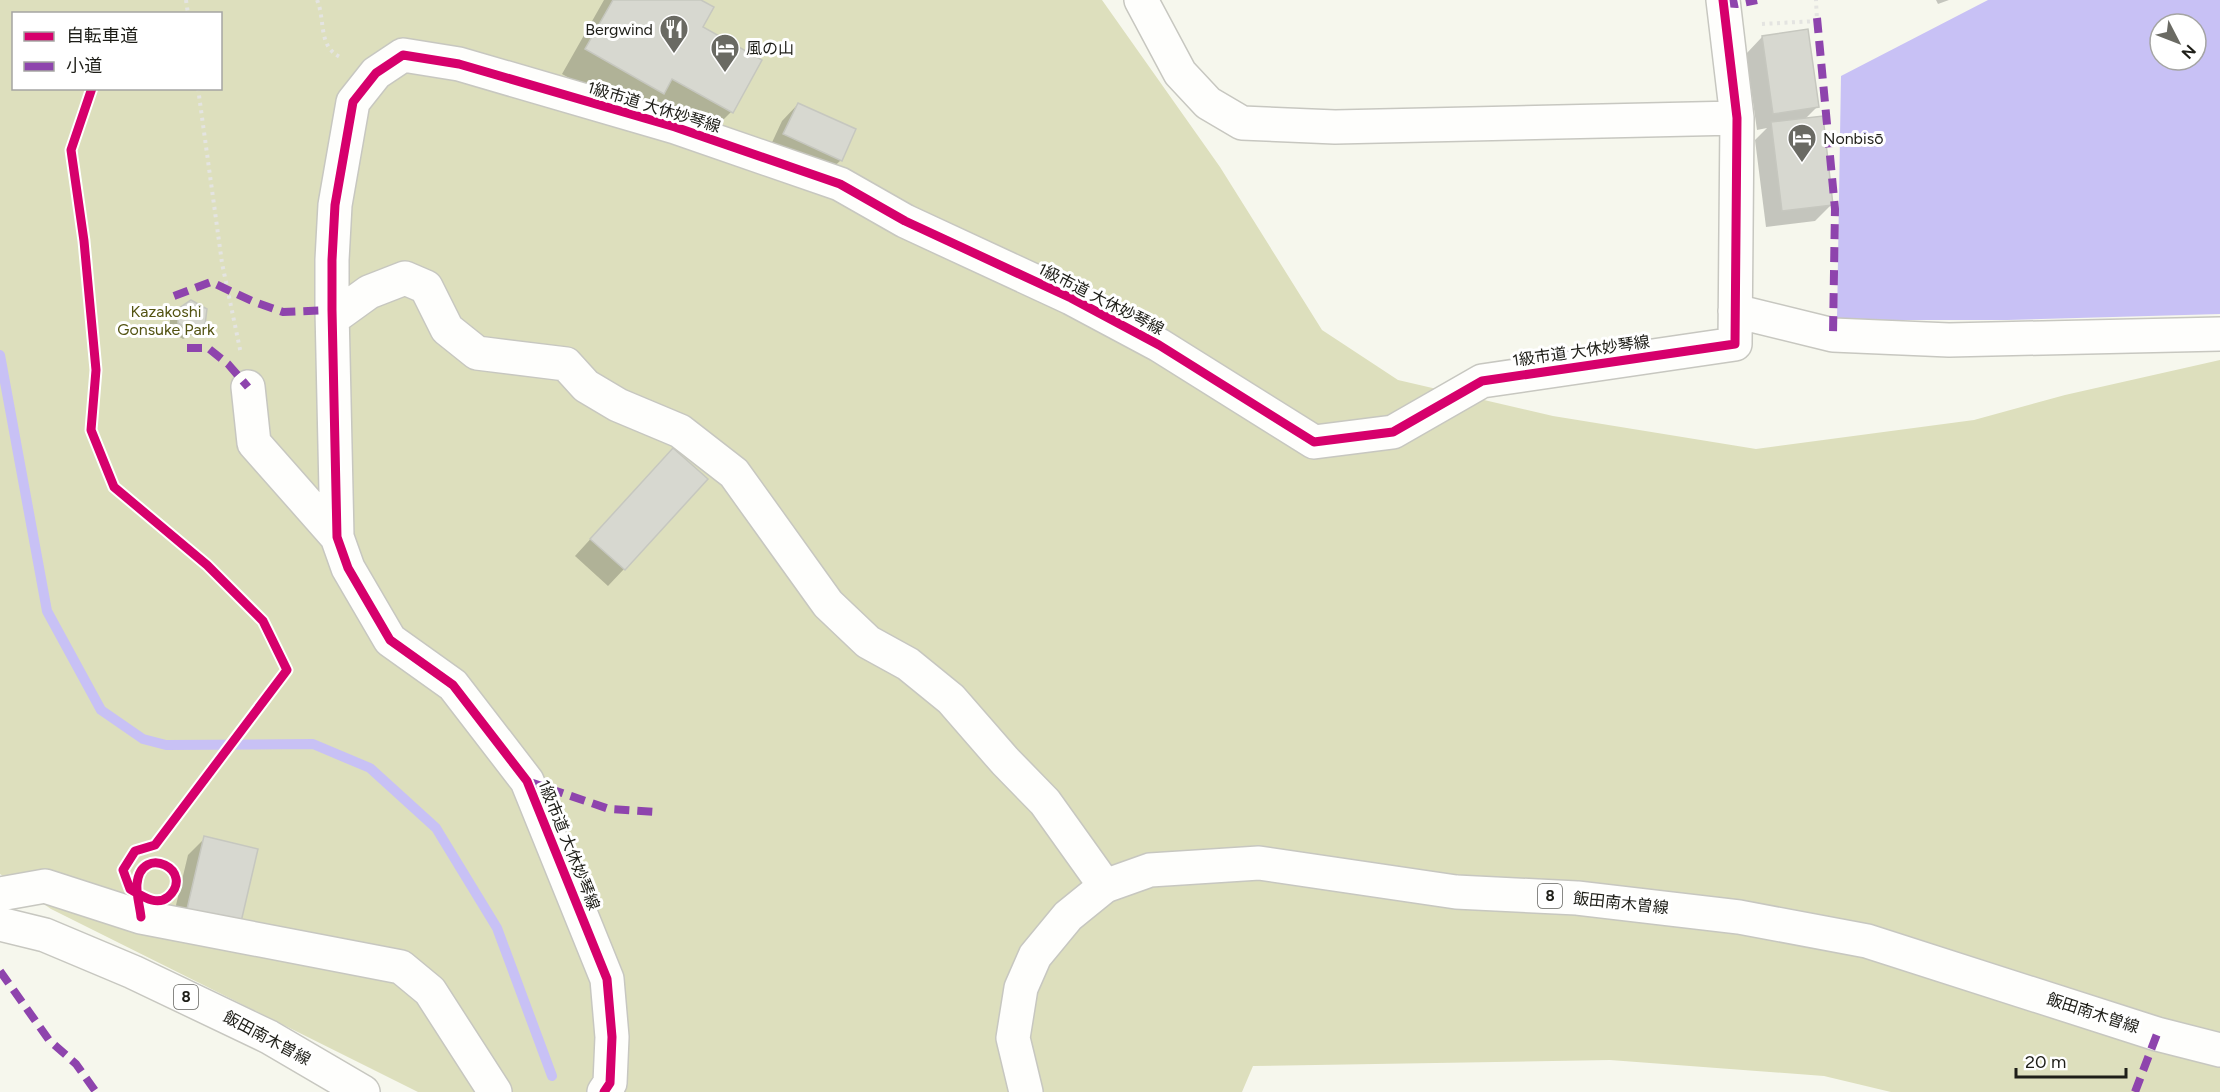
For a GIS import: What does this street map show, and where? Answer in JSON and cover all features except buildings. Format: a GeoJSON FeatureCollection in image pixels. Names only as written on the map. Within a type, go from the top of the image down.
{"type":"FeatureCollection","features":[{"type":"Feature","properties":{"kind":"street"},"geometry":{"type":"LineString","coordinates":[[1141,0],[1180,73],[1208,103],[1242,123],[1335,128],[1737,118]]}},
{"type":"Feature","properties":{"kind":"street","name":"1級市道 大休妙琴線"},"geometry":{"type":"LineString","coordinates":[[604,1092],[610,1083],[612,1037],[608,979],[527,781],[453,685],[390,640],[348,568],[337,537],[332,260],[336,205],[353,102],[375,73],[403,55],[459,64],[675,127],[840,184],[905,221],[1071,298],[1160,345],[1314,442],[1393,432],[1482,381],[1735,344],[1737,118],[1724,13]]}},
{"type":"Feature","properties":{"kind":"street"},"geometry":{"type":"LineString","coordinates":[[333,318],[369,292],[405,278],[426,287],[447,329],[477,353],[566,364],[586,386],[618,405],[680,431],[734,473],[828,604],[868,642],[908,664],[951,699],[1005,761],[1045,802],[1105,886]]}},
{"type":"Feature","properties":{"kind":"street"},"geometry":{"type":"LineString","coordinates":[[1735,311],[1833,335],[1949,340],[2220,334]]}},
{"type":"Feature","properties":{"kind":"street"},"geometry":{"type":"LineString","coordinates":[[248,387],[254,442],[337,537]]}},
{"type":"Feature","properties":{"kind":"street","name":"飯田南木曽線"},"geometry":{"type":"LineString","coordinates":[[1026,1092],[1014,1038],[1021,988],[1035,956],[1068,916],[1105,886],[1150,870],[1259,863],[1456,892],[1577,898],[1739,917],[1867,941],[2157,1034],[2220,1050]]}},
{"type":"Feature","properties":{"kind":"street"},"geometry":{"type":"LineString","coordinates":[[0,894],[45,886],[141,917],[401,967],[430,991],[495,1092]]}},
{"type":"Feature","properties":{"kind":"street","name":"飯田南木曽線"},"geometry":{"type":"LineString","coordinates":[[0,924],[45,935],[133,972],[269,1037],[363,1092]]}},
{"type":"Feature","properties":{"kind":"path"},"geometry":{"type":"LineString","coordinates":[[317,0],[323,12],[322,35],[334,54],[375,73]]}},
{"type":"Feature","properties":{"kind":"path"},"geometry":{"type":"LineString","coordinates":[[1724,13],[1816,21],[1816,0]]}},
{"type":"Feature","properties":{"kind":"path"},"geometry":{"type":"LineString","coordinates":[[198,90],[222,263],[248,387]]}},
{"type":"Feature","properties":{"kind":"green space","name":"Kazakoshi Gonsuke Park"},"geometry":{"type":"Polygon","coordinates":[[[0,0],[1102,0],[1220,167],[1322,330],[1398,380],[1553,416],[1756,449],[1974,420],[2065,395],[2220,360],[2220,1092],[1891,1092],[1824,1076],[1610,1060],[1253,1066],[1242,1092],[418,1092],[51,909],[0,874],[0,0]]]}},
{"type":"Feature","properties":{"kind":"shaded area"},"geometry":{"type":"Polygon","coordinates":[[[1988,0],[2220,0],[2220,314],[2007,320],[1837,320],[1841,76],[1988,0]]]}},
{"type":"Feature","properties":{"kind":"waterway"},"geometry":{"type":"LineString","coordinates":[[0,355],[47,611],[101,710],[143,739],[166,745],[313,744],[370,768],[436,828],[497,928],[552,1076]]}},
{"type":"Feature","properties":{"kind":"marked path"},"geometry":{"type":"LineString","coordinates":[[1723,3],[1737,4],[1757,0]]}},
{"type":"Feature","properties":{"kind":"marked path"},"geometry":{"type":"LineString","coordinates":[[1817,18],[1835,209],[1833,335]]}},
{"type":"Feature","properties":{"kind":"marked path"},"geometry":{"type":"LineString","coordinates":[[174,296],[211,282],[283,312],[332,310]]}},
{"type":"Feature","properties":{"kind":"marked path"},"geometry":{"type":"LineString","coordinates":[[187,348],[208,348],[228,364],[248,387]]}},
{"type":"Feature","properties":{"kind":"marked path"},"geometry":{"type":"LineString","coordinates":[[527,781],[609,809],[656,812]]}},
{"type":"Feature","properties":{"kind":"marked path"},"geometry":{"type":"LineString","coordinates":[[0,971],[49,1040],[76,1064],[96,1092]]}},
{"type":"Feature","properties":{"kind":"marked path"},"geometry":{"type":"LineString","coordinates":[[2135,1092],[2157,1034]]}},
{"type":"Feature","properties":{"kind":"cycle path"},"geometry":{"type":"LineString","coordinates":[[604,1092],[610,1083],[612,1037],[607,979],[527,781],[453,685],[390,640],[348,568],[337,537],[332,310],[335,205],[353,102],[376,73],[403,55],[459,64],[675,127],[840,184],[905,221],[1071,298],[1159,345],[1314,442],[1393,432],[1482,381],[1735,344],[1737,118],[1723,0]]}},
{"type":"Feature","properties":{"kind":"cycle path"},"geometry":{"type":"LineString","coordinates":[[91,90],[71,150],[84,241],[96,370],[91,430],[114,487],[207,565],[263,621],[287,670],[155,845],[135,851],[123,870],[130,889],[137,893]]}},
{"type":"Feature","properties":{"kind":"cycle path"},"geometry":{"type":"LineString","coordinates":[[156,863],[172,870],[176,878],[175,887],[168,897],[159,901],[137,893],[141,871],[148,865],[156,863]]}},
{"type":"Feature","properties":{"kind":"cycle path"},"geometry":{"type":"LineString","coordinates":[[137,893],[141,917]]}},
{"type":"Feature","properties":{"kind":"place","name":"Bergwind"},"geometry":{"type":"Point","coordinates":[674,54]}},
{"type":"Feature","properties":{"kind":"place","name":"風の山"},"geometry":{"type":"Point","coordinates":[725,74]}},
{"type":"Feature","properties":{"kind":"place","name":"Nonbisō"},"geometry":{"type":"Point","coordinates":[1802,164]}}]}
